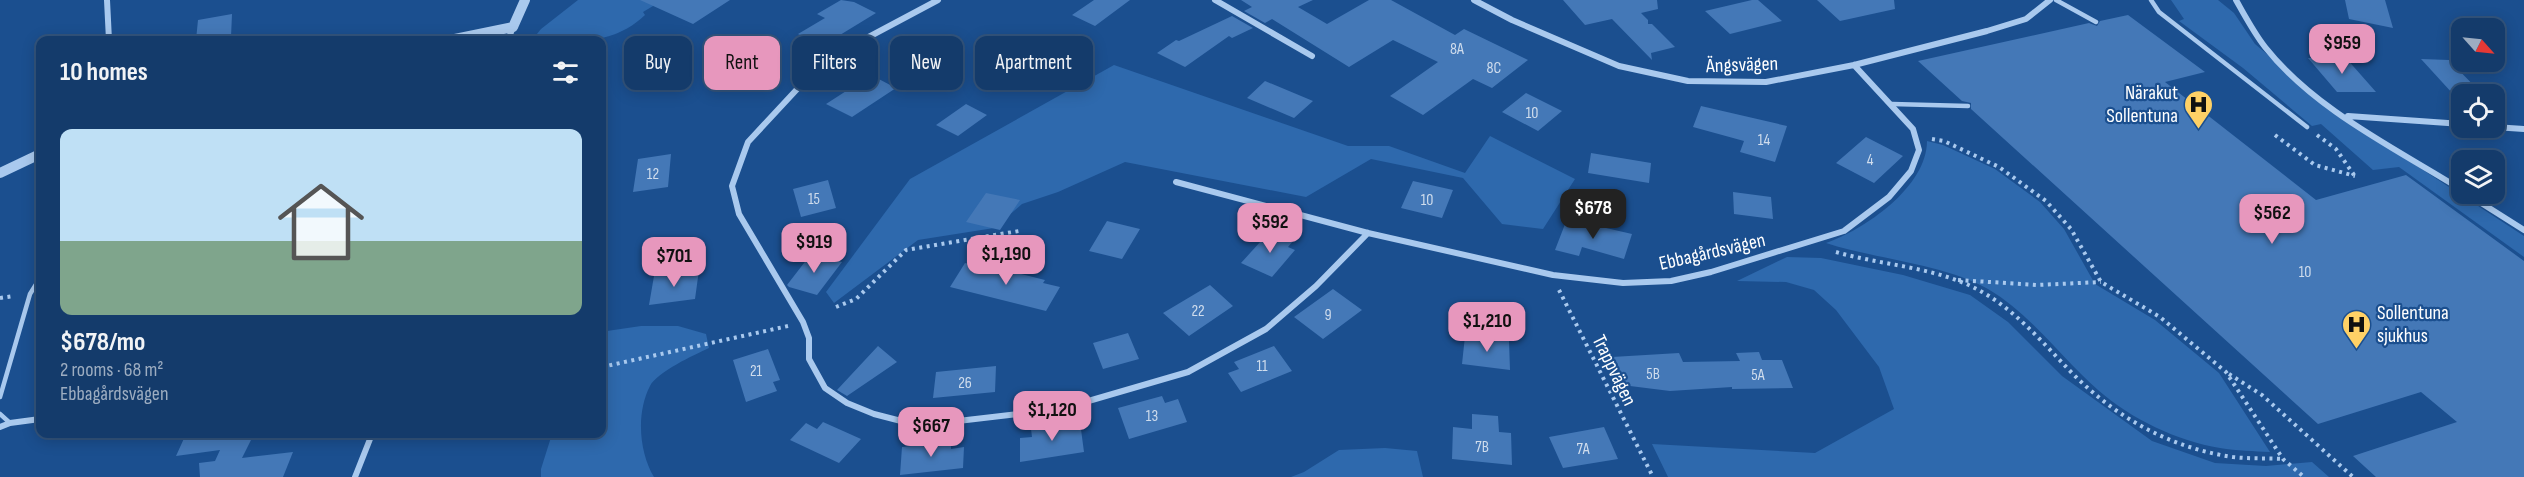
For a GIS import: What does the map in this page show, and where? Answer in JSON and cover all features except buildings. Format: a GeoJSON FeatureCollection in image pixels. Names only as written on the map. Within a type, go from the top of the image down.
{"type":"FeatureCollection","features":[{"type":"Feature","properties":{"kind":"street"},"geometry":{"type":"LineString","coordinates":[[107,0],[109,36]]}},
{"type":"Feature","properties":{"kind":"street"},"geometry":{"type":"LineString","coordinates":[[510,36],[525,0]]}},
{"type":"Feature","properties":{"kind":"street"},"geometry":{"type":"LineString","coordinates":[[938,0],[863,40],[800,86],[748,142],[732,186],[739,214],[803,322],[810,338],[809,358],[825,388],[847,403],[874,414],[905,422],[940,423],[1061,409],[1188,372],[1266,329],[1316,286],[1368,233]]}},
{"type":"Feature","properties":{"kind":"street"},"geometry":{"type":"LineString","coordinates":[[1215,0],[1312,56]]}},
{"type":"Feature","properties":{"kind":"street","name":"Ängsvägen"},"geometry":{"type":"LineString","coordinates":[[1474,0],[1512,20],[1619,66],[1688,81],[1766,82],[1854,65],[2026,19],[2050,0]]}},
{"type":"Feature","properties":{"kind":"street"},"geometry":{"type":"LineString","coordinates":[[2236,0],[2270,53],[2312,91],[2346,116],[2451,183]]}},
{"type":"Feature","properties":{"kind":"street"},"geometry":{"type":"LineString","coordinates":[[469,36],[513,27]]}},
{"type":"Feature","properties":{"kind":"street"},"geometry":{"type":"LineString","coordinates":[[1854,65],[1892,104],[1913,129],[1915,135]]}},
{"type":"Feature","properties":{"kind":"street"},"geometry":{"type":"LineString","coordinates":[[2346,116],[2451,123]]}},
{"type":"Feature","properties":{"kind":"street"},"geometry":{"type":"LineString","coordinates":[[2505,128],[2524,129]]}},
{"type":"Feature","properties":{"kind":"street","name":"Ebbagårdsvägen"},"geometry":{"type":"LineString","coordinates":[[1176,182],[1368,233],[1553,275],[1623,283],[1671,281],[1809,243],[1844,231],[1889,197],[1911,171],[1920,150],[1915,135]]}},
{"type":"Feature","properties":{"kind":"street"},"geometry":{"type":"LineString","coordinates":[[0,172],[36,156]]}},
{"type":"Feature","properties":{"kind":"street"},"geometry":{"type":"LineString","coordinates":[[2483,204],[2524,230]]}},
{"type":"Feature","properties":{"kind":"street"},"geometry":{"type":"LineString","coordinates":[[0,427],[10,423],[36,420]]}},
{"type":"Feature","properties":{"kind":"street"},"geometry":{"type":"LineString","coordinates":[[355,477],[370,438]]}},
{"type":"Feature","properties":{"kind":"lane"},"geometry":{"type":"LineString","coordinates":[[2056,0],[2097,22]]}},
{"type":"Feature","properties":{"kind":"lane"},"geometry":{"type":"LineString","coordinates":[[2151,0],[2159,12],[2307,127]]}},
{"type":"Feature","properties":{"kind":"lane"},"geometry":{"type":"LineString","coordinates":[[1892,104],[1968,106]]}},
{"type":"Feature","properties":{"kind":"lane"},"geometry":{"type":"LineString","coordinates":[[0,397],[30,294],[36,284]]}},
{"type":"Feature","properties":{"kind":"lane"},"geometry":{"type":"LineString","coordinates":[[0,414],[10,423]]}},
{"type":"Feature","properties":{"kind":"path"},"geometry":{"type":"LineString","coordinates":[[2275,135],[2315,165],[2355,177],[2336,148],[2307,127]]}},
{"type":"Feature","properties":{"kind":"path"},"geometry":{"type":"LineString","coordinates":[[1915,135],[1944,141],[1971,153],[2023,183],[2046,201],[2071,229],[2102,282],[2160,317],[2226,372],[2262,395],[2353,477]]}},
{"type":"Feature","properties":{"kind":"path"},"geometry":{"type":"LineString","coordinates":[[836,307],[856,299],[906,250],[1019,231]]}},
{"type":"Feature","properties":{"kind":"path"},"geometry":{"type":"LineString","coordinates":[[1809,243],[1840,253],[1955,280],[2037,285],[2102,282]]}},
{"type":"Feature","properties":{"kind":"path","name":"Trappvägen"},"geometry":{"type":"LineString","coordinates":[[1553,275],[1653,477]]}},
{"type":"Feature","properties":{"kind":"path"},"geometry":{"type":"LineString","coordinates":[[1955,280],[1982,292],[2008,308],[2092,393],[2120,414],[2179,442],[2208,452],[2235,457],[2283,459]]}},
{"type":"Feature","properties":{"kind":"path"},"geometry":{"type":"LineString","coordinates":[[606,366],[803,322]]}},
{"type":"Feature","properties":{"kind":"path"},"geometry":{"type":"LineString","coordinates":[[2226,372],[2283,459],[2304,477]]}},
{"type":"Feature","properties":{"kind":"shaded area"},"geometry":{"type":"Polygon","coordinates":[[[578,0],[663,0],[643,12],[645,15],[632,25],[606,37],[535,36],[578,0]]]}},
{"type":"Feature","properties":{"kind":"shaded area"},"geometry":{"type":"Polygon","coordinates":[[[2171,0],[2218,0],[2234,13],[2255,44],[2342,117],[2451,188],[2451,204],[2475,204],[2524,236],[2524,257],[2399,167],[2373,170],[2321,124],[2312,126],[2243,68],[2179,21],[2184,19],[2171,0]]]}},
{"type":"Feature","properties":{"kind":"shaded area"},"geometry":{"type":"Polygon","coordinates":[[[1114,65],[1348,146],[1389,146],[1465,173],[1490,136],[1575,179],[1543,229],[1502,224],[1463,178],[1371,159],[1306,197],[1125,162],[1058,192],[1022,204],[994,228],[918,240],[834,303],[826,292],[910,179],[1069,90],[1093,90],[1093,77],[1114,65]]]}},
{"type":"Feature","properties":{"kind":"shaded area"},"geometry":{"type":"Polygon","coordinates":[[[1927,141],[1943,145],[1995,169],[2040,202],[2064,229],[2095,284],[2155,320],[2219,373],[2270,452],[2233,450],[2204,445],[2171,434],[2140,419],[2098,390],[2018,311],[1988,289],[1930,268],[1826,243],[1875,217],[1905,190],[1917,175],[1924,158],[1927,141]]]}},
{"type":"Feature","properties":{"kind":"shaded area"},"geometry":{"type":"Polygon","coordinates":[[[1787,257],[1821,258],[1903,275],[1970,295],[2008,322],[2062,376],[2152,441],[2215,463],[2266,466],[2312,462],[2329,477],[1668,477],[1652,444],[1815,453],[1894,409],[1879,367],[1836,310],[1814,290],[1786,282],[1737,281],[1787,257]]]}},
{"type":"Feature","properties":{"kind":"shaded area"},"geometry":{"type":"Polygon","coordinates":[[[641,326],[678,326],[706,334],[709,348],[660,375],[650,386],[643,408],[641,432],[645,456],[654,477],[541,477],[541,469],[551,438],[606,438],[607,331],[641,326]]]}},
{"type":"Feature","properties":{"kind":"shaded area"},"geometry":{"type":"Polygon","coordinates":[[[1385,448],[1417,451],[1423,477],[1291,477],[1304,472],[1339,450],[1385,448]]]}},
{"type":"Feature","properties":{"kind":"place","name":"Närakut Sollentuna"},"geometry":{"type":"Point","coordinates":[2199,130]}},
{"type":"Feature","properties":{"kind":"place","name":"Sollentuna sjukhus"},"geometry":{"type":"Point","coordinates":[2356,350]}}]}
